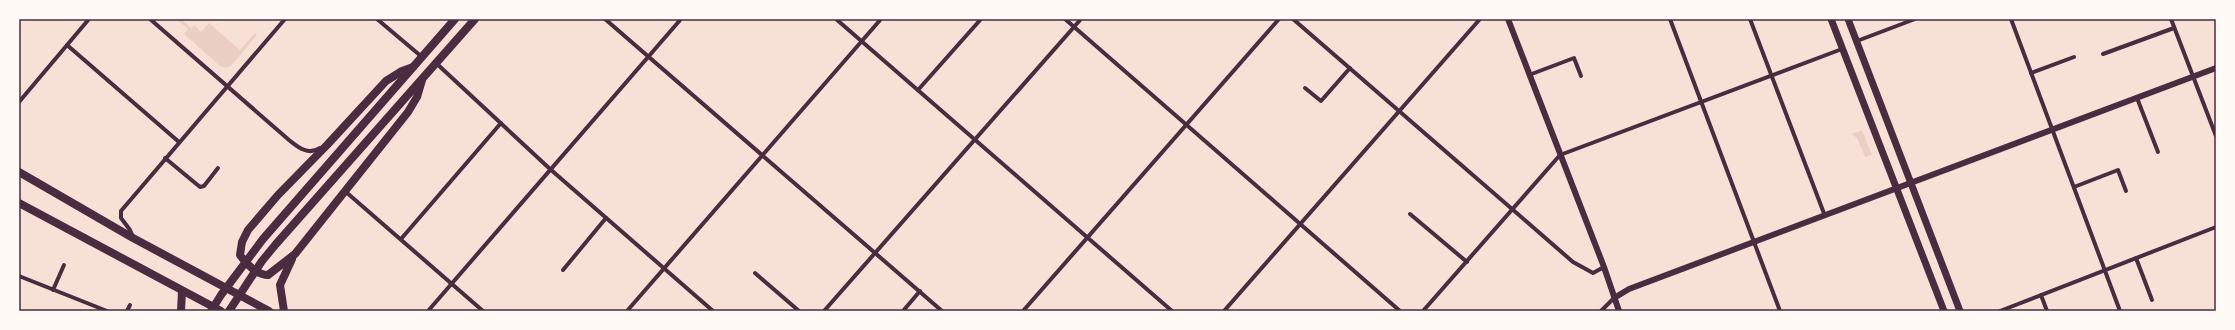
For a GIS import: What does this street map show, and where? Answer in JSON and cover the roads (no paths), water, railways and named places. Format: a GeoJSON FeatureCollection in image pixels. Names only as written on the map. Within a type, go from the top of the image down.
{"type":"FeatureCollection","features":[{"type":"Feature","properties":{"kind":"highway"},"geometry":{"type":"LineString","coordinates":[[212,311],[221,295],[263,239],[455,19]]}},
{"type":"Feature","properties":{"kind":"highway"},"geometry":{"type":"LineString","coordinates":[[229,311],[262,261],[475,19]]}},
{"type":"Feature","properties":{"kind":"highway"},"geometry":{"type":"LineString","coordinates":[[413,67],[402,70],[386,81],[328,146],[262,213],[248,230],[240,248],[240,255],[244,262],[257,272],[266,275],[271,274],[295,254],[346,192],[408,112],[417,97],[422,80]]}},
{"type":"Feature","properties":{"kind":"highway"},"geometry":{"type":"LineString","coordinates":[[19,172],[133,238],[269,311]]}},
{"type":"Feature","properties":{"kind":"highway"},"geometry":{"type":"LineString","coordinates":[[19,203],[221,311]]}},
{"type":"Feature","properties":{"kind":"highway"},"geometry":{"type":"LineString","coordinates":[[284,311],[280,285],[295,254]]}},
{"type":"Feature","properties":{"kind":"highway"},"geometry":{"type":"LineString","coordinates":[[181,311],[182,291]]}},
{"type":"Feature","properties":{"kind":"main road"},"geometry":{"type":"LineString","coordinates":[[1830,19],[1895,190],[1944,311]]}},
{"type":"Feature","properties":{"kind":"main road"},"geometry":{"type":"LineString","coordinates":[[1848,19],[1960,311]]}},
{"type":"Feature","properties":{"kind":"street"},"geometry":{"type":"LineString","coordinates":[[19,102],[89,19]]}},
{"type":"Feature","properties":{"kind":"street"},"geometry":{"type":"LineString","coordinates":[[150,19],[274,128],[300,148],[311,152],[328,146]]}},
{"type":"Feature","properties":{"kind":"street"},"geometry":{"type":"LineString","coordinates":[[133,238],[130,230],[124,224],[120,215],[178,142],[285,19]]}},
{"type":"Feature","properties":{"kind":"street"},"geometry":{"type":"LineString","coordinates":[[377,19],[422,57]]}},
{"type":"Feature","properties":{"kind":"street"},"geometry":{"type":"LineString","coordinates":[[605,19],[942,311]]}},
{"type":"Feature","properties":{"kind":"street"},"geometry":{"type":"LineString","coordinates":[[428,311],[450,283],[681,19]]}},
{"type":"Feature","properties":{"kind":"street"},"geometry":{"type":"LineString","coordinates":[[836,19],[1087,239],[1172,311]]}},
{"type":"Feature","properties":{"kind":"street"},"geometry":{"type":"LineString","coordinates":[[627,311],[881,19]]}},
{"type":"Feature","properties":{"kind":"street"},"geometry":{"type":"LineString","coordinates":[[918,90],[981,19]]}},
{"type":"Feature","properties":{"kind":"street"},"geometry":{"type":"LineString","coordinates":[[1064,19],[1400,311]]}},
{"type":"Feature","properties":{"kind":"street"},"geometry":{"type":"LineString","coordinates":[[824,311],[1081,19]]}},
{"type":"Feature","properties":{"kind":"street"},"geometry":{"type":"LineString","coordinates":[[1023,311],[1280,19]]}},
{"type":"Feature","properties":{"kind":"street"},"geometry":{"type":"LineString","coordinates":[[1293,19],[1573,262],[1587,271],[1597,272],[1604,267]]}},
{"type":"Feature","properties":{"kind":"street"},"geometry":{"type":"LineString","coordinates":[[1224,311],[1480,19]]}},
{"type":"Feature","properties":{"kind":"street"},"geometry":{"type":"LineString","coordinates":[[1508,19],[1604,267],[1619,311]]}},
{"type":"Feature","properties":{"kind":"street"},"geometry":{"type":"LineString","coordinates":[[1670,19],[1780,311]]}},
{"type":"Feature","properties":{"kind":"street"},"geometry":{"type":"LineString","coordinates":[[1750,19],[1825,216]]}},
{"type":"Feature","properties":{"kind":"street"},"geometry":{"type":"LineString","coordinates":[[1857,41],[1915,19]]}},
{"type":"Feature","properties":{"kind":"street"},"geometry":{"type":"LineString","coordinates":[[2011,19],[2120,311]]}},
{"type":"Feature","properties":{"kind":"street"},"geometry":{"type":"LineString","coordinates":[[2171,19],[2216,136]]}},
{"type":"Feature","properties":{"kind":"street"},"geometry":{"type":"LineString","coordinates":[[2103,54],[2174,28]]}},
{"type":"Feature","properties":{"kind":"street"},"geometry":{"type":"LineString","coordinates":[[67,45],[178,142]]}},
{"type":"Feature","properties":{"kind":"street"},"geometry":{"type":"LineString","coordinates":[[1423,311],[1560,155],[1842,49]]}},
{"type":"Feature","properties":{"kind":"street"},"geometry":{"type":"LineString","coordinates":[[1529,75],[1574,58],[1581,76]]}},
{"type":"Feature","properties":{"kind":"street"},"geometry":{"type":"LineString","coordinates":[[2031,73],[2074,58]]}},
{"type":"Feature","properties":{"kind":"street"},"geometry":{"type":"LineString","coordinates":[[436,63],[550,169],[712,311]]}},
{"type":"Feature","properties":{"kind":"street"},"geometry":{"type":"LineString","coordinates":[[1305,88],[1321,101],[1350,68]]}},
{"type":"Feature","properties":{"kind":"street"},"geometry":{"type":"LineString","coordinates":[[1602,311],[1614,298],[1630,289],[2216,68]]}},
{"type":"Feature","properties":{"kind":"street"},"geometry":{"type":"LineString","coordinates":[[2137,98],[2158,152]]}},
{"type":"Feature","properties":{"kind":"street"},"geometry":{"type":"LineString","coordinates":[[401,239],[501,123]]}},
{"type":"Feature","properties":{"kind":"street"},"geometry":{"type":"LineString","coordinates":[[165,158],[200,187],[204,186],[218,168]]}},
{"type":"Feature","properties":{"kind":"street"},"geometry":{"type":"LineString","coordinates":[[2074,187],[2118,170],[2126,191]]}},
{"type":"Feature","properties":{"kind":"street"},"geometry":{"type":"LineString","coordinates":[[346,192],[483,311]]}},
{"type":"Feature","properties":{"kind":"street"},"geometry":{"type":"LineString","coordinates":[[1410,214],[1467,262]]}},
{"type":"Feature","properties":{"kind":"street"},"geometry":{"type":"LineString","coordinates":[[562,270],[606,218]]}},
{"type":"Feature","properties":{"kind":"street"},"geometry":{"type":"LineString","coordinates":[[2000,311],[2216,227]]}},
{"type":"Feature","properties":{"kind":"street"},"geometry":{"type":"LineString","coordinates":[[2136,258],[2152,300]]}},
{"type":"Feature","properties":{"kind":"street"},"geometry":{"type":"LineString","coordinates":[[53,290],[64,265]]}},
{"type":"Feature","properties":{"kind":"street"},"geometry":{"type":"LineString","coordinates":[[755,273],[798,311]]}},
{"type":"Feature","properties":{"kind":"street"},"geometry":{"type":"LineString","coordinates":[[19,276],[107,311]]}},
{"type":"Feature","properties":{"kind":"street"},"geometry":{"type":"LineString","coordinates":[[903,311],[920,291]]}},
{"type":"Feature","properties":{"kind":"street"},"geometry":{"type":"LineString","coordinates":[[2040,295],[2047,311]]}},
{"type":"Feature","properties":{"kind":"street"},"geometry":{"type":"LineString","coordinates":[[127,311],[130,305]]}}]}
